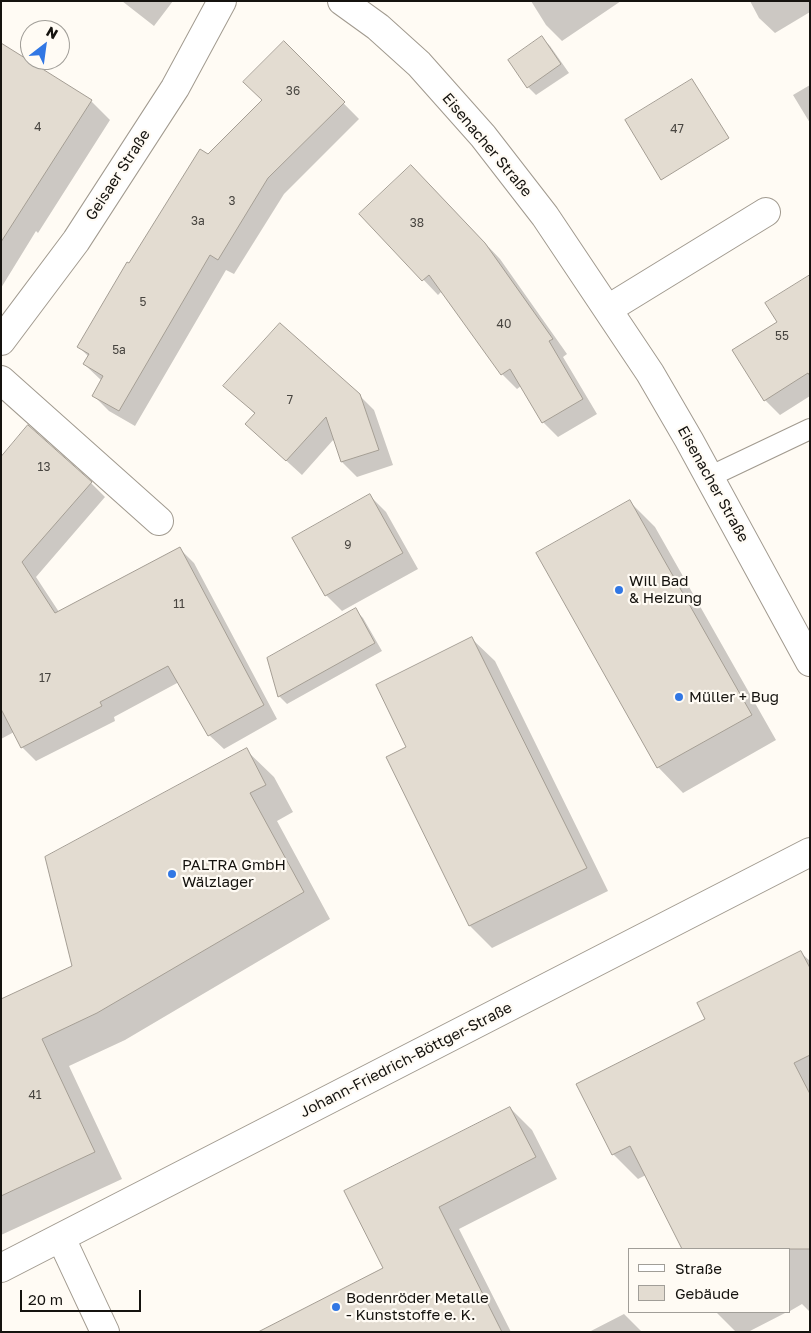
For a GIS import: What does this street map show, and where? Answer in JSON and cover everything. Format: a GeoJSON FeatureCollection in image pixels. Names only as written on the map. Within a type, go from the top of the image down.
{"type":"FeatureCollection","features":[{"type":"Feature","properties":{"kind":"street","name":"Geisaer Straße"},"geometry":{"type":"LineString","coordinates":[[1,341],[81,233],[175,88],[222,1]]}},
{"type":"Feature","properties":{"kind":"street","name":"Eisenacher Straße"},"geometry":{"type":"LineString","coordinates":[[342,1],[378,27],[419,64],[483,136],[545,216],[650,373],[810,662]]}},
{"type":"Feature","properties":{"kind":"street"},"geometry":{"type":"LineString","coordinates":[[608,309],[766,212]]}},
{"type":"Feature","properties":{"kind":"street"},"geometry":{"type":"LineString","coordinates":[[1,380],[159,521]]}},
{"type":"Feature","properties":{"kind":"street","name":"Johann-Friedrich-Böttger-Straße"},"geometry":{"type":"LineString","coordinates":[[1,1268],[810,852]]}},
{"type":"Feature","properties":{"kind":"street"},"geometry":{"type":"LineString","coordinates":[[61,1238],[105,1332]]}},
{"type":"Feature","properties":{"kind":"lane"},"geometry":{"type":"LineString","coordinates":[[709,477],[810,429]]}},
{"type":"Feature","properties":{"kind":"building"},"geometry":{"type":"Polygon","coordinates":[[[542,36],[561,64],[527,88],[508,60],[542,36]]]}},
{"type":"Feature","properties":{"kind":"building"},"geometry":{"type":"Polygon","coordinates":[[[284,41],[345,102],[268,178],[218,260],[210,255],[119,411],[92,396],[103,376],[83,364],[89,354],[77,347],[127,262],[129,263],[200,149],[208,154],[262,100],[243,82],[284,41]]]}},
{"type":"Feature","properties":{"kind":"building"},"geometry":{"type":"Polygon","coordinates":[[[1,43],[20,55],[20,70],[44,70],[92,100],[1,242],[1,43]]]}},
{"type":"Feature","properties":{"kind":"building"},"geometry":{"type":"Polygon","coordinates":[[[692,79],[729,138],[661,180],[625,120],[692,79]]]}},
{"type":"Feature","properties":{"kind":"building"},"geometry":{"type":"Polygon","coordinates":[[[411,165],[485,243],[553,339],[549,341],[583,399],[542,423],[510,369],[501,375],[429,275],[422,281],[359,214],[411,165]]]}},
{"type":"Feature","properties":{"kind":"building"},"geometry":{"type":"Polygon","coordinates":[[[810,275],[810,376],[808,373],[764,401],[732,350],[777,322],[765,303],[810,275]]]}},
{"type":"Feature","properties":{"kind":"building"},"geometry":{"type":"Polygon","coordinates":[[[280,323],[360,394],[379,450],[341,462],[326,417],[286,461],[245,424],[255,413],[223,386],[280,323]]]}},
{"type":"Feature","properties":{"kind":"building"},"geometry":{"type":"Polygon","coordinates":[[[28,425],[92,482],[22,562],[55,613],[180,547],[264,705],[208,736],[168,666],[100,702],[102,706],[21,748],[1,709],[1,457],[28,425]]]}},
{"type":"Feature","properties":{"kind":"building"},"geometry":{"type":"Polygon","coordinates":[[[370,494],[403,553],[325,596],[292,538],[370,494]]]}},
{"type":"Feature","properties":{"kind":"building"},"geometry":{"type":"Polygon","coordinates":[[[630,500],[752,715],[657,768],[536,553],[630,500]]]}},
{"type":"Feature","properties":{"kind":"building"},"geometry":{"type":"Polygon","coordinates":[[[356,608],[375,643],[278,697],[267,658],[356,608]]]}},
{"type":"Feature","properties":{"kind":"building"},"geometry":{"type":"Polygon","coordinates":[[[472,637],[587,868],[469,926],[386,757],[406,747],[376,685],[472,637]]]}},
{"type":"Feature","properties":{"kind":"building","name":"PALTRA GmbH Wälzlager"},"geometry":{"type":"Polygon","coordinates":[[[247,748],[266,785],[250,793],[304,892],[97,1013],[42,1039],[95,1152],[1,1196],[1,999],[72,966],[45,857],[247,748]]]}},
{"type":"Feature","properties":{"kind":"building"},"geometry":{"type":"Polygon","coordinates":[[[801,951],[810,968],[810,1055],[794,1063],[810,1094],[810,1249],[681,1248],[630,1146],[612,1155],[576,1084],[705,1019],[697,1003],[801,951]]]}},
{"type":"Feature","properties":{"kind":"building"},"geometry":{"type":"Polygon","coordinates":[[[510,1107],[536,1157],[439,1207],[502,1332],[258,1332],[383,1268],[344,1191],[510,1107]]]}},
{"type":"Feature","properties":{"kind":"place","name":"Will Bad & Heizung"},"geometry":{"type":"Point","coordinates":[619,590]}},
{"type":"Feature","properties":{"kind":"place","name":"Müller + Bug"},"geometry":{"type":"Point","coordinates":[679,697]}},
{"type":"Feature","properties":{"kind":"place","name":"PALTRA GmbH Wälzlager"},"geometry":{"type":"Point","coordinates":[172,874]}},
{"type":"Feature","properties":{"kind":"place","name":"Bodenröder Metalle - Kunststoffe e. K."},"geometry":{"type":"Point","coordinates":[336,1307]}}]}
